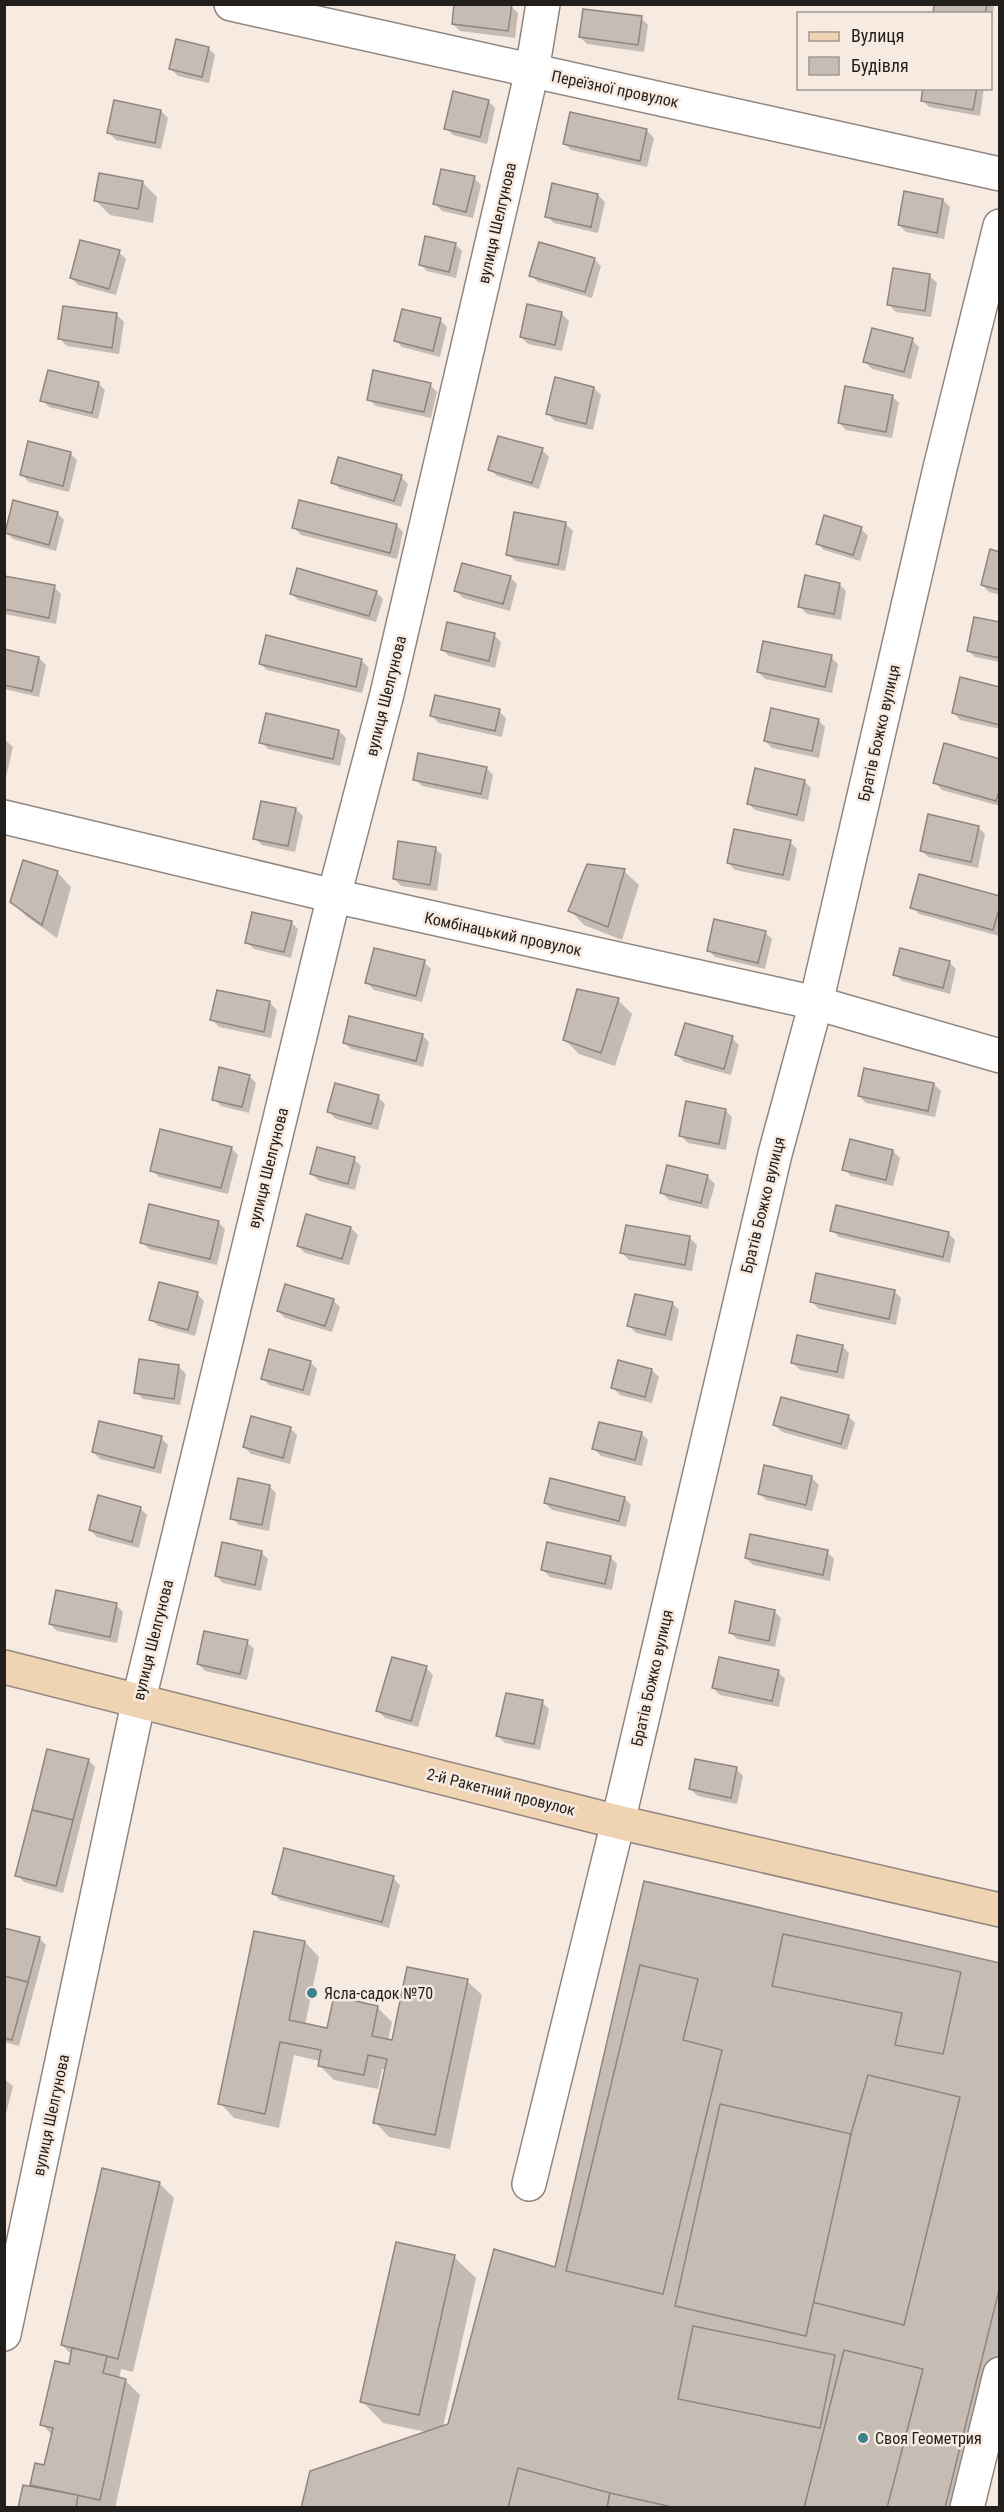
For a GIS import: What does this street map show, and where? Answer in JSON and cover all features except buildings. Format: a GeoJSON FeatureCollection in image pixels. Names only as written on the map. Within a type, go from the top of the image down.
{"type":"FeatureCollection","features":[{"type":"Feature","properties":{"kind":"street","name":"Переїзної провулок"},"geometry":{"type":"LineString","coordinates":[[231,4],[999,174]]}},
{"type":"Feature","properties":{"kind":"street","name":"вулиця Шелгунова"},"geometry":{"type":"LineString","coordinates":[[4,2334],[139,1699],[334,896],[387,694],[532,71],[543,4]]}},
{"type":"Feature","properties":{"kind":"street","name":"Братів Божко вулиця"},"geometry":{"type":"LineString","coordinates":[[529,2184],[618,1822],[775,1154],[816,1003],[999,226]]}},
{"type":"Feature","properties":{"kind":"street","name":"Комбінацький провулок"},"geometry":{"type":"LineString","coordinates":[[4,817],[334,896],[816,1003],[999,1056]]}},
{"type":"Feature","properties":{"kind":"street","name":"2-й Ракетний провулок"},"geometry":{"type":"LineString","coordinates":[[4,1667],[139,1699],[618,1822],[999,1910]]}},
{"type":"Feature","properties":{"kind":"street"},"geometry":{"type":"LineString","coordinates":[[967,2508],[999,2373]]}},
{"type":"Feature","properties":{"kind":"place","name":"Ясла-садок №70"},"geometry":{"type":"Point","coordinates":[312,1993]}},
{"type":"Feature","properties":{"kind":"place","name":"Своя Геометрия"},"geometry":{"type":"Point","coordinates":[863,2438]}}]}
